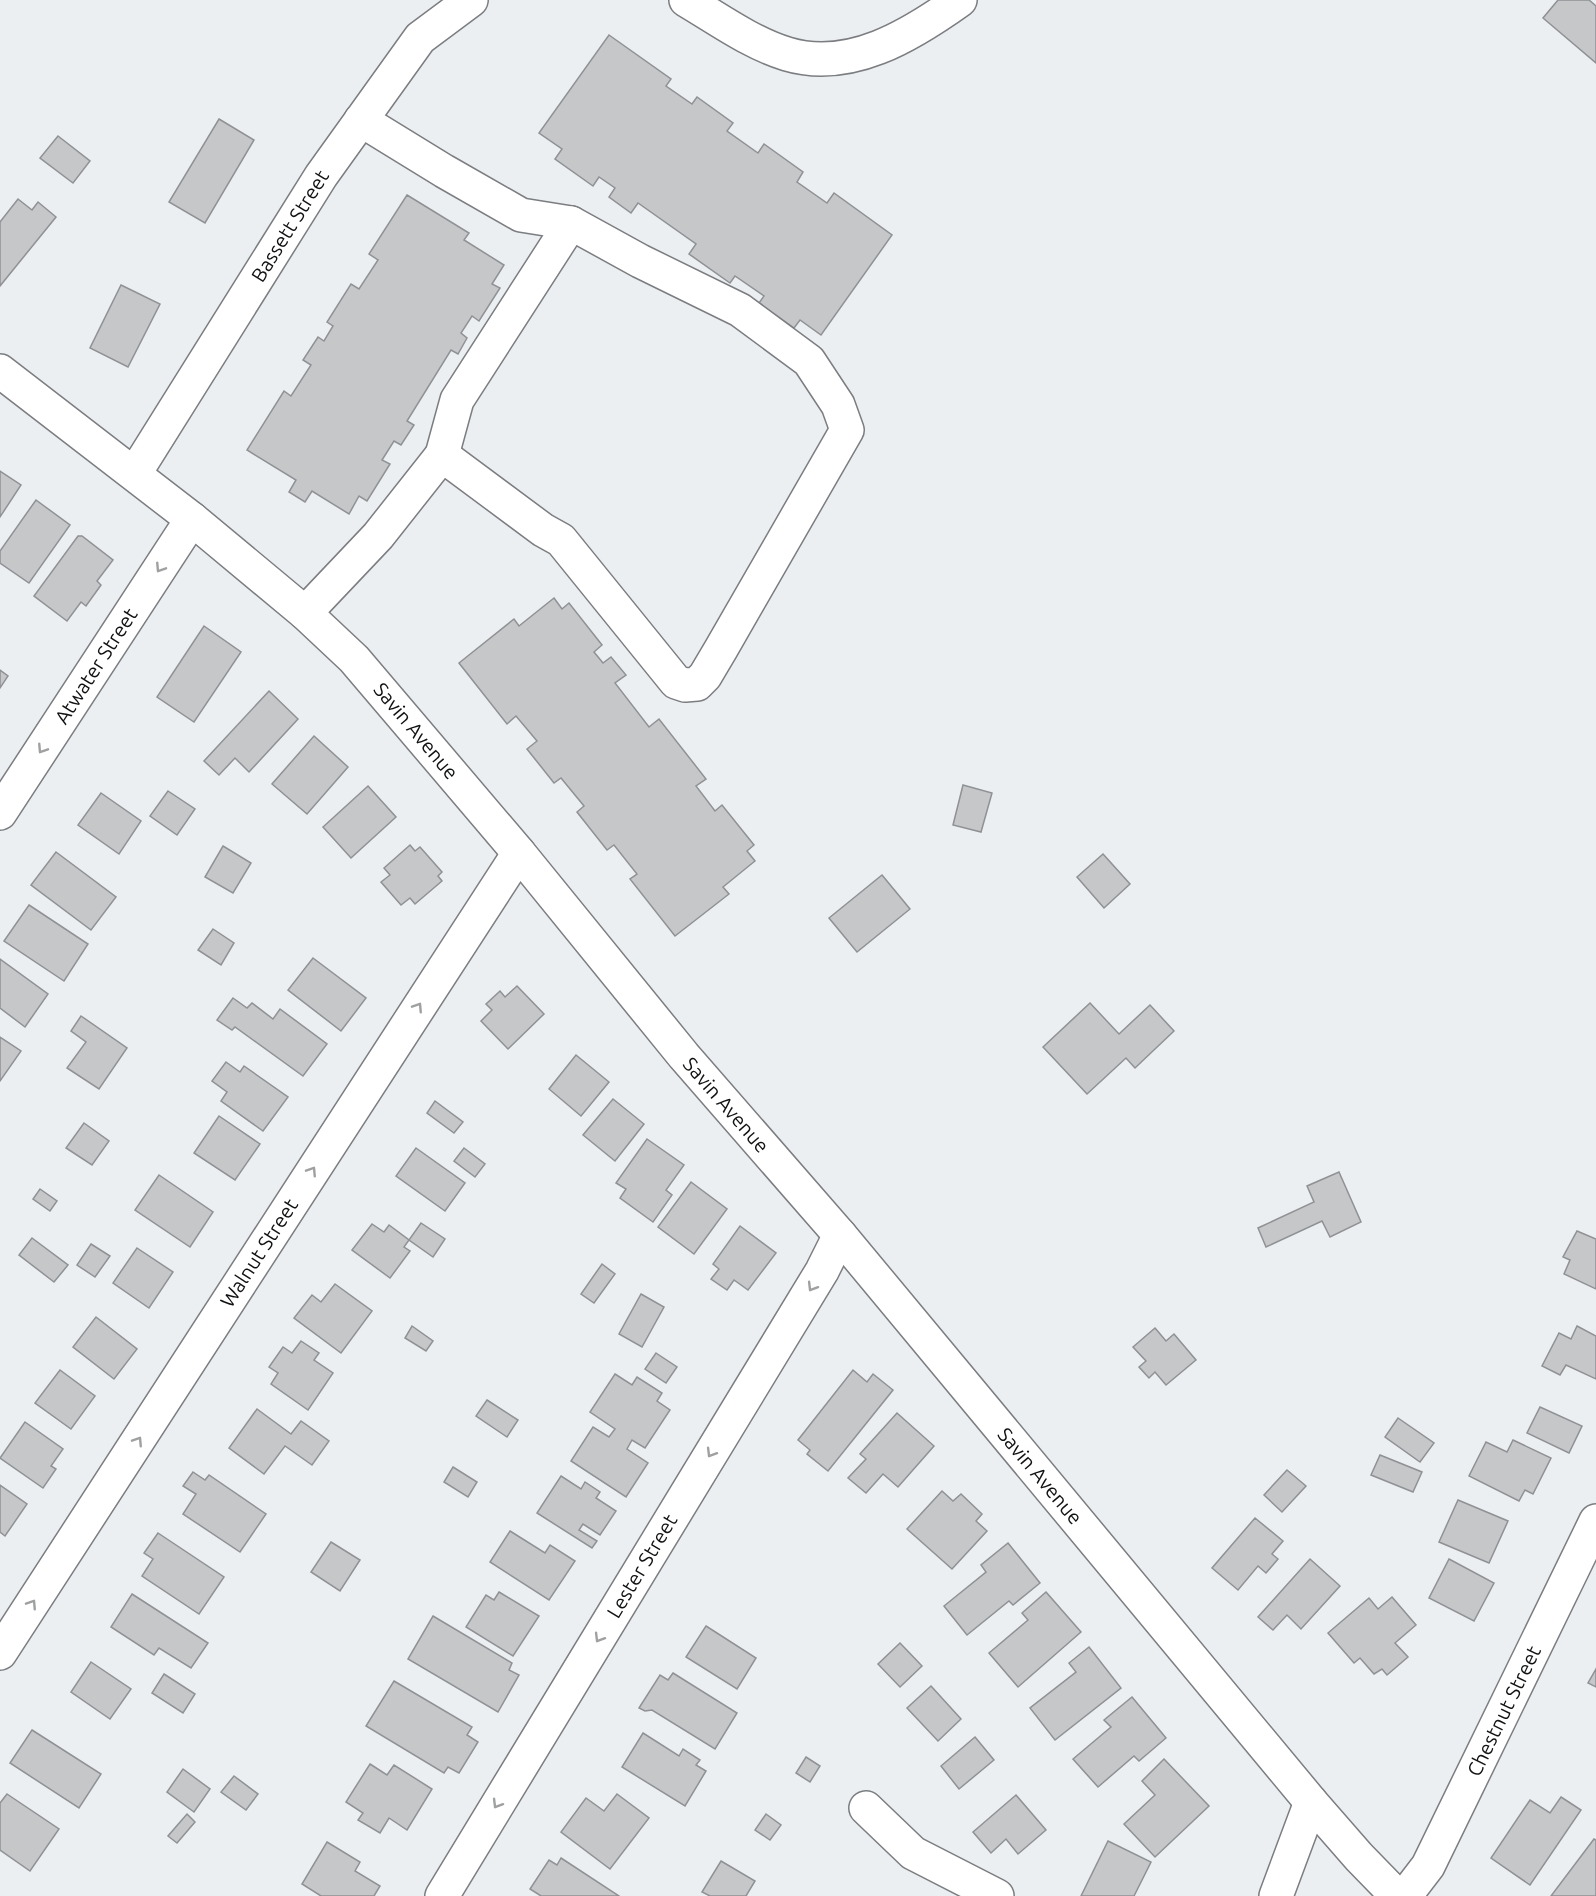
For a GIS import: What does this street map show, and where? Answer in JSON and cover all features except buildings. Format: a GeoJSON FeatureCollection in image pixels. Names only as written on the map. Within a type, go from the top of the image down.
{"type":"FeatureCollection","features":[{"type":"Feature","properties":{"kind":"street","name":"Bassett Street"},"geometry":{"type":"LineString","coordinates":[[135,473],[321,176],[420,38],[471,0]]}},
{"type":"Feature","properties":{"kind":"street"},"geometry":{"type":"LineString","coordinates":[[686,0],[759,43],[788,54],[822,60],[854,56],[890,43],[931,21],[960,0]]}},
{"type":"Feature","properties":{"kind":"street"},"geometry":{"type":"LineString","coordinates":[[362,120],[521,215],[571,223],[640,261],[740,310],[809,361],[838,405],[847,430],[705,676],[697,684],[685,685],[676,682],[561,540],[543,530],[442,454]]}},
{"type":"Feature","properties":{"kind":"street"},"geometry":{"type":"LineString","coordinates":[[305,613],[378,536],[442,454],[457,399],[571,223]]}},
{"type":"Feature","properties":{"kind":"street","name":"Savin Avenue"},"geometry":{"type":"LineString","coordinates":[[0,371],[192,519],[305,613],[369,676],[519,853],[684,1056],[840,1235],[1311,1802],[1396,1896]]}},
{"type":"Feature","properties":{"kind":"street","name":"Atwater Street"},"geometry":{"type":"LineString","coordinates":[[0,813],[192,519]]}},
{"type":"Feature","properties":{"kind":"street","name":"Walnut Street"},"geometry":{"type":"LineString","coordinates":[[0,1653],[519,853]]}},
{"type":"Feature","properties":{"kind":"street","name":"Lester Street"},"geometry":{"type":"LineString","coordinates":[[442,1896],[816,1281],[840,1235]]}},
{"type":"Feature","properties":{"kind":"street","name":"Chestnut Street"},"geometry":{"type":"LineString","coordinates":[[1405,1896],[1428,1866],[1596,1521]]}},
{"type":"Feature","properties":{"kind":"street"},"geometry":{"type":"LineString","coordinates":[[1276,1896],[1311,1802]]}},
{"type":"Feature","properties":{"kind":"street"},"geometry":{"type":"LineString","coordinates":[[866,1808],[913,1853],[997,1896]]}}]}
